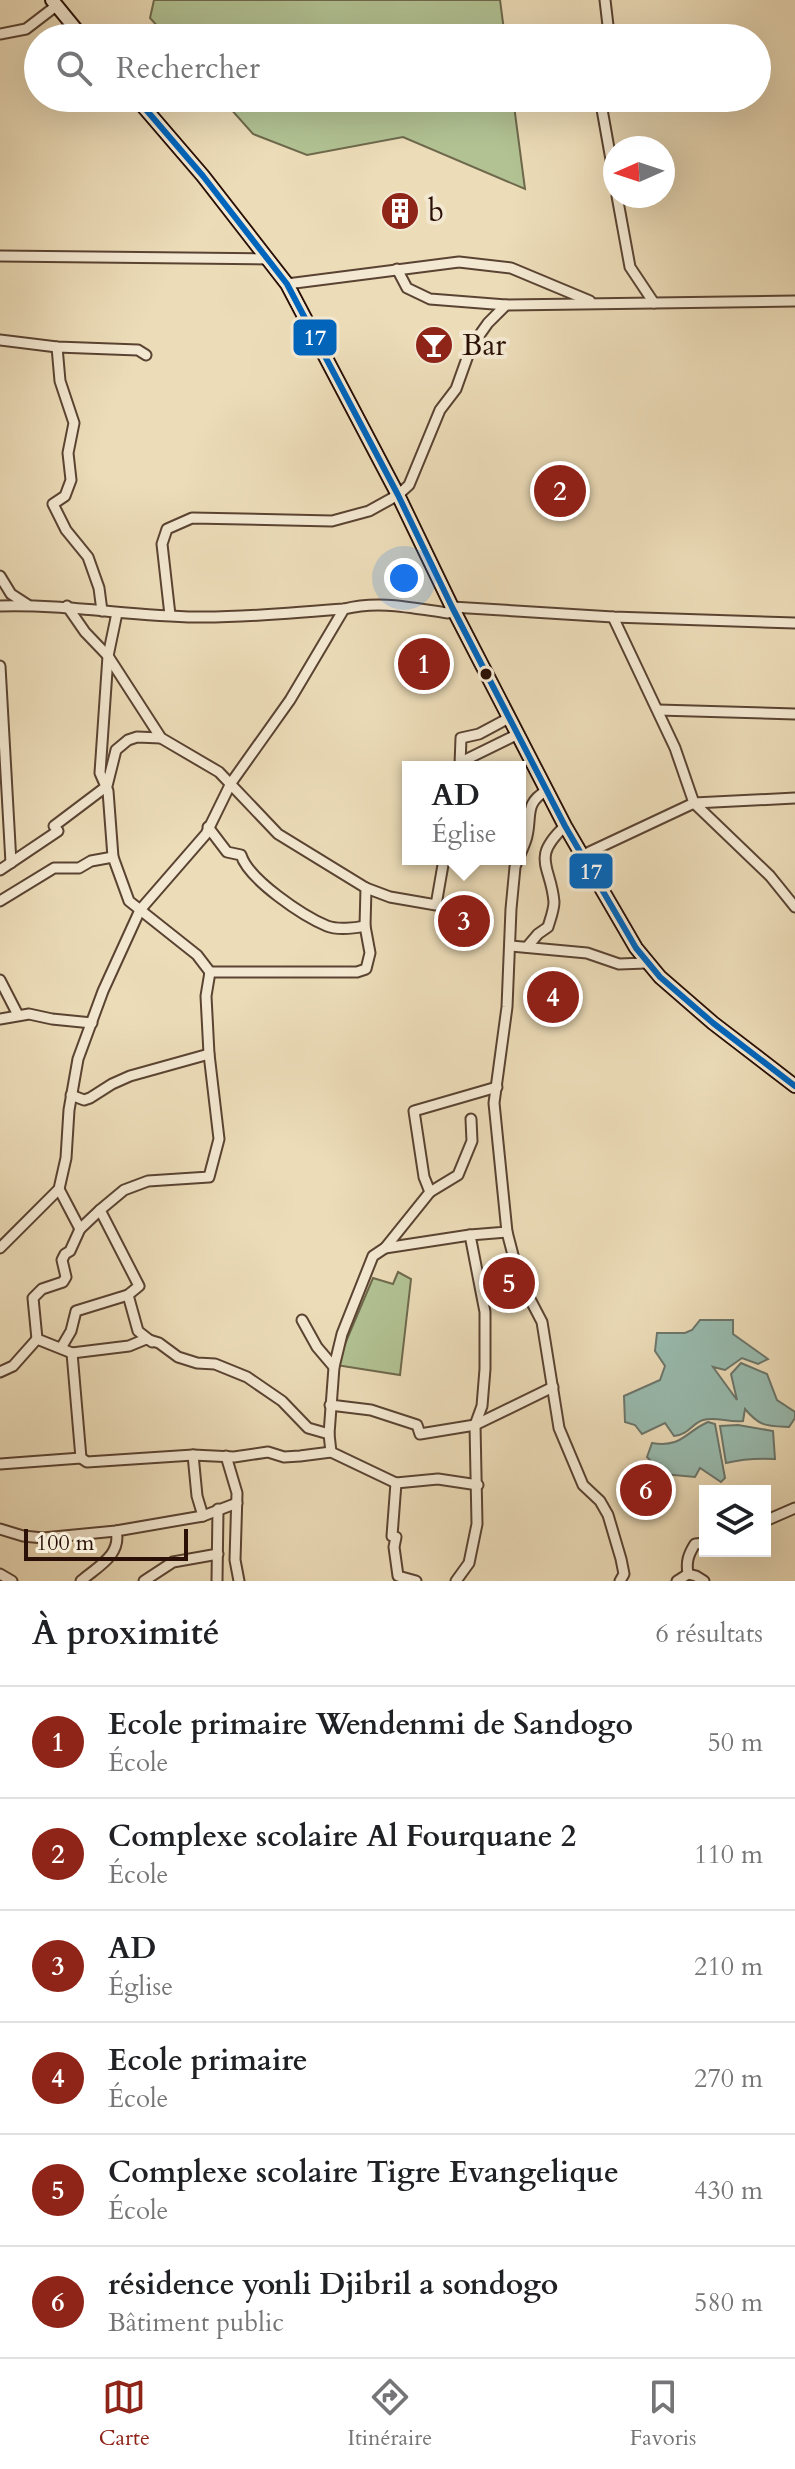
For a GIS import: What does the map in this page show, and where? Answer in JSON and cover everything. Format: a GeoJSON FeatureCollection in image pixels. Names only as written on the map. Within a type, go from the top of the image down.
{"type":"FeatureCollection","features":[{"type":"Feature","properties":{"kind":"street"},"geometry":{"type":"LineString","coordinates":[[605,0],[608,24]]}},
{"type":"Feature","properties":{"kind":"street"},"geometry":{"type":"LineString","coordinates":[[31,24],[54,3],[71,24]]}},
{"type":"Feature","properties":{"kind":"street"},"geometry":{"type":"LineString","coordinates":[[0,34],[24,29]]}},
{"type":"Feature","properties":{"kind":"street"},"geometry":{"type":"LineString","coordinates":[[149,112],[287,284],[398,495],[565,826],[646,963],[719,1029],[795,1086]]}},
{"type":"Feature","properties":{"kind":"street"},"geometry":{"type":"LineString","coordinates":[[602,112],[607,136]]}},
{"type":"Feature","properties":{"kind":"street"},"geometry":{"type":"LineString","coordinates":[[619,208],[630,267],[654,303]]}},
{"type":"Feature","properties":{"kind":"street"},"geometry":{"type":"LineString","coordinates":[[0,256],[268,259]]}},
{"type":"Feature","properties":{"kind":"street"},"geometry":{"type":"LineString","coordinates":[[287,284],[459,262],[511,268],[597,303]]}},
{"type":"Feature","properties":{"kind":"street"},"geometry":{"type":"LineString","coordinates":[[397,269],[407,288],[430,299],[506,305],[795,301]]}},
{"type":"Feature","properties":{"kind":"street"},"geometry":{"type":"LineString","coordinates":[[170,615],[162,544],[167,529],[192,518],[332,521],[369,511],[409,485],[440,410],[456,389],[471,347],[506,305]]}},
{"type":"Feature","properties":{"kind":"street"},"geometry":{"type":"LineString","coordinates":[[0,340],[57,347],[138,350],[146,355]]}},
{"type":"Feature","properties":{"kind":"street"},"geometry":{"type":"LineString","coordinates":[[57,347],[60,381],[74,423],[68,453],[71,480],[65,496],[53,504],[66,530],[88,557],[99,588],[102,611]]}},
{"type":"Feature","properties":{"kind":"street"},"geometry":{"type":"LineString","coordinates":[[0,576],[11,594],[28,605]]}},
{"type":"Feature","properties":{"kind":"street"},"geometry":{"type":"LineString","coordinates":[[0,606],[67,606],[117,613],[196,617],[344,609],[363,604],[388,604],[448,613],[452,607]]}},
{"type":"Feature","properties":{"kind":"street"},"geometry":{"type":"LineString","coordinates":[[67,606],[85,632],[108,656],[161,738],[205,762],[231,783],[278,834],[366,888],[390,897],[436,905],[443,865]]}},
{"type":"Feature","properties":{"kind":"street"},"geometry":{"type":"LineString","coordinates":[[452,607],[613,617],[795,623]]}},
{"type":"Feature","properties":{"kind":"street"},"geometry":{"type":"LineString","coordinates":[[0,1248],[59,1189],[66,1158],[71,1095],[78,1059],[140,910],[206,834],[231,783],[290,700],[344,609]]}},
{"type":"Feature","properties":{"kind":"street"},"geometry":{"type":"LineString","coordinates":[[107,786],[100,773],[108,656],[117,613]]}},
{"type":"Feature","properties":{"kind":"street"},"geometry":{"type":"LineString","coordinates":[[613,617],[675,748],[694,803],[770,876],[795,907]]}},
{"type":"Feature","properties":{"kind":"street"},"geometry":{"type":"LineString","coordinates":[[0,666],[2,767],[11,863]]}},
{"type":"Feature","properties":{"kind":"street"},"geometry":{"type":"LineString","coordinates":[[658,710],[795,714]]}},
{"type":"Feature","properties":{"kind":"street"},"geometry":{"type":"LineString","coordinates":[[459,761],[461,738],[479,734],[509,718]]}},
{"type":"Feature","properties":{"kind":"street"},"geometry":{"type":"LineString","coordinates":[[468,761],[518,734]]}},
{"type":"Feature","properties":{"kind":"street"},"geometry":{"type":"LineString","coordinates":[[0,1372],[13,1366],[37,1339],[33,1298],[42,1289],[63,1282],[66,1277],[62,1260],[80,1229],[124,1190],[148,1181],[209,1177],[219,1139],[209,1054],[206,996],[210,972],[197,955],[129,901],[113,857],[107,786],[116,750],[137,737],[161,738]]}},
{"type":"Feature","properties":{"kind":"street"},"geometry":{"type":"LineString","coordinates":[[0,870],[58,831],[54,826],[107,786]]}},
{"type":"Feature","properties":{"kind":"street"},"geometry":{"type":"LineString","coordinates":[[526,840],[529,808],[547,790]]}},
{"type":"Feature","properties":{"kind":"street"},"geometry":{"type":"LineString","coordinates":[[581,856],[694,803],[795,798]]}},
{"type":"Feature","properties":{"kind":"street"},"geometry":{"type":"LineString","coordinates":[[527,947],[548,927],[554,904],[543,861],[551,839],[565,826]]}},
{"type":"Feature","properties":{"kind":"street"},"geometry":{"type":"LineString","coordinates":[[208,827],[227,852],[241,855],[248,870],[303,912],[327,926],[365,926]]}},
{"type":"Feature","properties":{"kind":"street"},"geometry":{"type":"LineString","coordinates":[[0,901],[54,868],[79,868],[91,861],[113,857]]}},
{"type":"Feature","properties":{"kind":"street"},"geometry":{"type":"LineString","coordinates":[[516,865],[507,1007],[494,1103],[507,1232],[519,1278],[542,1322],[559,1428],[583,1485],[600,1501],[608,1515],[623,1579]]}},
{"type":"Feature","properties":{"kind":"street"},"geometry":{"type":"LineString","coordinates":[[210,972],[357,972],[366,969],[370,953],[365,926],[366,888]]}},
{"type":"Feature","properties":{"kind":"street"},"geometry":{"type":"LineString","coordinates":[[511,946],[587,953],[619,964],[646,963]]}},
{"type":"Feature","properties":{"kind":"street"},"geometry":{"type":"LineString","coordinates":[[0,980],[18,1015]]}},
{"type":"Feature","properties":{"kind":"street"},"geometry":{"type":"LineString","coordinates":[[0,1019],[18,1015],[92,1023]]}},
{"type":"Feature","properties":{"kind":"street"},"geometry":{"type":"LineString","coordinates":[[71,1095],[84,1100],[130,1076],[209,1054]]}},
{"type":"Feature","properties":{"kind":"street"},"geometry":{"type":"LineString","coordinates":[[430,1192],[424,1177],[414,1111],[497,1087]]}},
{"type":"Feature","properties":{"kind":"street"},"geometry":{"type":"LineString","coordinates":[[331,1452],[330,1405],[334,1367],[342,1334],[373,1256],[385,1248],[430,1192],[458,1175],[472,1141],[471,1119]]}},
{"type":"Feature","properties":{"kind":"street"},"geometry":{"type":"LineString","coordinates":[[59,1189],[80,1229]]}},
{"type":"Feature","properties":{"kind":"street"},"geometry":{"type":"LineString","coordinates":[[61,1348],[71,1331],[76,1311],[128,1295],[139,1286],[100,1210]]}},
{"type":"Feature","properties":{"kind":"street"},"geometry":{"type":"LineString","coordinates":[[385,1248],[507,1232]]}},
{"type":"Feature","properties":{"kind":"street"},"geometry":{"type":"LineString","coordinates":[[456,1581],[469,1563],[477,1524],[475,1425],[484,1393],[486,1320],[470,1235]]}},
{"type":"Feature","properties":{"kind":"street"},"geometry":{"type":"LineString","coordinates":[[128,1295],[138,1331],[152,1342]]}},
{"type":"Feature","properties":{"kind":"street"},"geometry":{"type":"LineString","coordinates":[[302,1320],[317,1347],[334,1367]]}},
{"type":"Feature","properties":{"kind":"street"},"geometry":{"type":"LineString","coordinates":[[37,1339],[72,1353],[129,1346],[146,1339],[159,1343],[178,1357],[215,1364],[247,1377],[282,1401],[308,1428],[329,1434]]}},
{"type":"Feature","properties":{"kind":"street"},"geometry":{"type":"LineString","coordinates":[[72,1353],[81,1458]]}},
{"type":"Feature","properties":{"kind":"street"},"geometry":{"type":"LineString","coordinates":[[330,1405],[371,1410],[417,1425],[420,1434],[475,1425],[553,1387]]}},
{"type":"Feature","properties":{"kind":"street"},"geometry":{"type":"LineString","coordinates":[[0,1464],[81,1458],[87,1462],[193,1455],[252,1456],[268,1452],[284,1457],[331,1452],[396,1483],[438,1479],[478,1485]]}},
{"type":"Feature","properties":{"kind":"street"},"geometry":{"type":"LineString","coordinates":[[193,1455],[197,1496],[203,1516]]}},
{"type":"Feature","properties":{"kind":"street"},"geometry":{"type":"LineString","coordinates":[[226,1456],[237,1503],[235,1560],[239,1581]]}},
{"type":"Feature","properties":{"kind":"street"},"geometry":{"type":"LineString","coordinates":[[396,1483],[392,1536],[396,1537],[394,1547],[398,1576],[416,1581]]}},
{"type":"Feature","properties":{"kind":"street"},"geometry":{"type":"LineString","coordinates":[[0,1529],[43,1538],[116,1531],[203,1516],[237,1503]]}},
{"type":"Feature","properties":{"kind":"street"},"geometry":{"type":"LineString","coordinates":[[771,1518],[795,1508]]}},
{"type":"Feature","properties":{"kind":"street"},"geometry":{"type":"LineString","coordinates":[[217,1581],[218,1509]]}},
{"type":"Feature","properties":{"kind":"street"},"geometry":{"type":"LineString","coordinates":[[81,1581],[112,1555],[118,1540],[116,1531]]}},
{"type":"Feature","properties":{"kind":"street"},"geometry":{"type":"LineString","coordinates":[[688,1574],[686,1562],[695,1544],[699,1544]]}},
{"type":"Feature","properties":{"kind":"street"},"geometry":{"type":"LineString","coordinates":[[144,1581],[173,1562],[218,1554]]}},
{"type":"Feature","properties":{"kind":"street"},"geometry":{"type":"LineString","coordinates":[[462,1570],[470,1581]]}},
{"type":"Feature","properties":{"kind":"street"},"geometry":{"type":"LineString","coordinates":[[0,1574],[12,1581]]}},
{"type":"Feature","properties":{"kind":"street"},"geometry":{"type":"LineString","coordinates":[[677,1581],[688,1574],[704,1581]]}},
{"type":"Feature","properties":{"kind":"green space"},"geometry":{"type":"Polygon","coordinates":[[[154,0],[500,0],[503,24],[155,24],[150,18],[154,0]]]}},
{"type":"Feature","properties":{"kind":"green space"},"geometry":{"type":"Polygon","coordinates":[[[233,112],[515,112],[525,189],[403,137],[307,155],[253,134],[233,112]]]}},
{"type":"Feature","properties":{"kind":"green space"},"geometry":{"type":"Polygon","coordinates":[[[398,1272],[411,1279],[400,1375],[336,1365],[373,1278],[393,1284],[398,1272]]]}},
{"type":"Feature","properties":{"kind":"water"},"geometry":{"type":"Polygon","coordinates":[[[700,1320],[733,1320],[733,1334],[768,1359],[758,1364],[742,1358],[725,1370],[713,1367],[737,1400],[731,1374],[741,1363],[767,1374],[777,1400],[795,1412],[789,1427],[764,1424],[745,1409],[743,1421],[703,1420],[674,1436],[665,1423],[642,1434],[635,1425],[625,1422],[624,1396],[660,1380],[665,1366],[655,1351],[657,1333],[685,1333],[700,1320]]]}},
{"type":"Feature","properties":{"kind":"water"},"geometry":{"type":"Polygon","coordinates":[[[708,1422],[715,1424],[725,1478],[721,1482],[700,1468],[695,1477],[663,1474],[647,1457],[652,1443],[677,1441],[708,1422]]]}},
{"type":"Feature","properties":{"kind":"water"},"geometry":{"type":"Polygon","coordinates":[[[738,1425],[773,1431],[775,1459],[726,1463],[720,1426],[738,1425]]]}},
{"type":"Feature","properties":{"kind":"transit line","name":"17"},"geometry":{"type":"LineString","coordinates":[[148,112],[203,176],[287,284],[398,495],[565,826],[636,948],[660,977],[713,1023],[795,1086]]}},
{"type":"Feature","properties":{"kind":"place","name":"b"},"geometry":{"type":"Point","coordinates":[400,211]}},
{"type":"Feature","properties":{"kind":"place","name":"Bar"},"geometry":{"type":"Point","coordinates":[434,345]}},
{"type":"Feature","properties":{"kind":"place","name":"Complexe scolaire Al Fourquane 2"},"geometry":{"type":"Point","coordinates":[560,491]}},
{"type":"Feature","properties":{"kind":"place","name":"Ecole primaire Wendenmi de Sandogo"},"geometry":{"type":"Point","coordinates":[424,664]}},
{"type":"Feature","properties":{"kind":"place","name":"AD"},"geometry":{"type":"Point","coordinates":[464,921]}},
{"type":"Feature","properties":{"kind":"place","name":"Ecole primaire"},"geometry":{"type":"Point","coordinates":[553,997]}},
{"type":"Feature","properties":{"kind":"place","name":"Complexe scolaire Tigre Evangelique"},"geometry":{"type":"Point","coordinates":[509,1283]}},
{"type":"Feature","properties":{"kind":"place","name":"résidence yonli Djibril a sondogo"},"geometry":{"type":"Point","coordinates":[646,1490]}}]}
